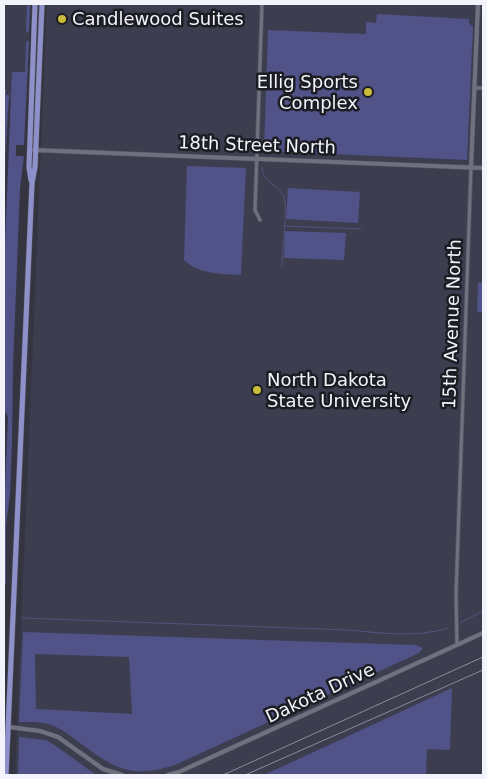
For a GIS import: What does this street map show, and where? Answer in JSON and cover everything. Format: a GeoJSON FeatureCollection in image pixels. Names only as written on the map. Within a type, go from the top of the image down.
{"type":"FeatureCollection","features":[{"type":"Feature","properties":{"kind":"main road"},"geometry":{"type":"LineString","coordinates":[[32,183],[29,167],[29,150],[36,4]]}},
{"type":"Feature","properties":{"kind":"main road"},"geometry":{"type":"LineString","coordinates":[[6,775],[32,183],[36,167],[42,4]]}},
{"type":"Feature","properties":{"kind":"street"},"geometry":{"type":"LineString","coordinates":[[260,220],[255,210],[262,4]]}},
{"type":"Feature","properties":{"kind":"street","name":"15th Avenue North"},"geometry":{"type":"LineString","coordinates":[[457,645],[456,594],[478,4]]}},
{"type":"Feature","properties":{"kind":"street"},"geometry":{"type":"LineString","coordinates":[[475,88],[483,88]]}},
{"type":"Feature","properties":{"kind":"street","name":"18th Street North"},"geometry":{"type":"LineString","coordinates":[[29,150],[483,168]]}},
{"type":"Feature","properties":{"kind":"street","name":"Dakota Drive"},"geometry":{"type":"LineString","coordinates":[[168,775],[179,772],[483,632]]}},
{"type":"Feature","properties":{"kind":"street"},"geometry":{"type":"LineString","coordinates":[[9,728],[40,731],[58,737],[103,769],[122,775]]}},
{"type":"Feature","properties":{"kind":"shaded area"},"geometry":{"type":"Polygon","coordinates":[[[4,4],[30,4],[27,101],[9,101],[4,208],[4,4]]]}},
{"type":"Feature","properties":{"kind":"shaded area"},"geometry":{"type":"Polygon","coordinates":[[[27,4],[30,4],[29,33],[26,31],[27,4]]]}},
{"type":"Feature","properties":{"kind":"shaded area","name":"North Dakota State University"},"geometry":{"type":"Polygon","coordinates":[[[47,4],[483,4],[483,775],[15,775],[47,4]]]}},
{"type":"Feature","properties":{"kind":"shaded area","name":"Ellig Sports Complex"},"geometry":{"type":"Polygon","coordinates":[[[377,14],[469,19],[469,23],[473,27],[467,160],[264,151],[268,30],[366,34],[366,22],[376,23],[377,14]]]}},
{"type":"Feature","properties":{"kind":"shaded area"},"geometry":{"type":"Polygon","coordinates":[[[29,40],[24,145],[16,145],[16,156],[24,156],[20,189],[10,495],[6,526],[6,584],[4,584],[4,510],[8,416],[4,411],[4,267],[12,72],[25,72],[26,42],[29,40]]]}},
{"type":"Feature","properties":{"kind":"shaded area"},"geometry":{"type":"Polygon","coordinates":[[[4,90],[6,90],[6,95],[9,95],[5,158],[4,90]]]}},
{"type":"Feature","properties":{"kind":"shaded area"},"geometry":{"type":"Polygon","coordinates":[[[187,166],[246,168],[241,275],[203,271],[184,260],[187,166]]]}},
{"type":"Feature","properties":{"kind":"shaded area"},"geometry":{"type":"Polygon","coordinates":[[[288,188],[360,192],[358,223],[286,219],[288,188]]]}},
{"type":"Feature","properties":{"kind":"shaded area"},"geometry":{"type":"Polygon","coordinates":[[[285,231],[346,233],[344,260],[284,258],[285,231]]]}},
{"type":"Feature","properties":{"kind":"shaded area"},"geometry":{"type":"Polygon","coordinates":[[[478,283],[483,283],[483,312],[477,312],[478,283]]]}},
{"type":"Feature","properties":{"kind":"shaded area"},"geometry":{"type":"Polygon","coordinates":[[[23,632],[416,645],[423,648],[419,653],[175,765],[161,769],[148,771],[126,770],[106,761],[65,732],[50,724],[19,722],[23,632]],[[35,654],[36,709],[132,714],[129,657],[35,654]]]}},
{"type":"Feature","properties":{"kind":"shaded area"},"geometry":{"type":"Polygon","coordinates":[[[452,688],[450,750],[427,749],[426,775],[264,775],[452,688]]]}},
{"type":"Feature","properties":{"kind":"shaded area"},"geometry":{"type":"Polygon","coordinates":[[[19,737],[46,740],[96,775],[18,775],[19,737]]]}},
{"type":"Feature","properties":{"kind":"waterway"},"geometry":{"type":"LineString","coordinates":[[225,4],[244,5]]}},
{"type":"Feature","properties":{"kind":"waterway"},"geometry":{"type":"LineString","coordinates":[[262,167],[265,177],[284,197],[285,219],[282,266]]}},
{"type":"Feature","properties":{"kind":"waterway"},"geometry":{"type":"LineString","coordinates":[[284,226],[361,229]]}},
{"type":"Feature","properties":{"kind":"waterway"},"geometry":{"type":"LineString","coordinates":[[460,623],[483,611]]}},
{"type":"Feature","properties":{"kind":"waterway"},"geometry":{"type":"LineString","coordinates":[[22,618],[348,630],[398,634],[424,633],[448,628]]}},
{"type":"Feature","properties":{"kind":"railway"},"geometry":{"type":"LineString","coordinates":[[223,775],[483,657]]}},
{"type":"Feature","properties":{"kind":"railway"},"geometry":{"type":"LineString","coordinates":[[245,775],[483,670]]}},
{"type":"Feature","properties":{"kind":"place","name":"Candlewood Suites"},"geometry":{"type":"Point","coordinates":[62,19]}},
{"type":"Feature","properties":{"kind":"place","name":"Ellig Sports Complex"},"geometry":{"type":"Point","coordinates":[368,92]}},
{"type":"Feature","properties":{"kind":"place","name":"North Dakota State University"},"geometry":{"type":"Point","coordinates":[257,390]}}]}
